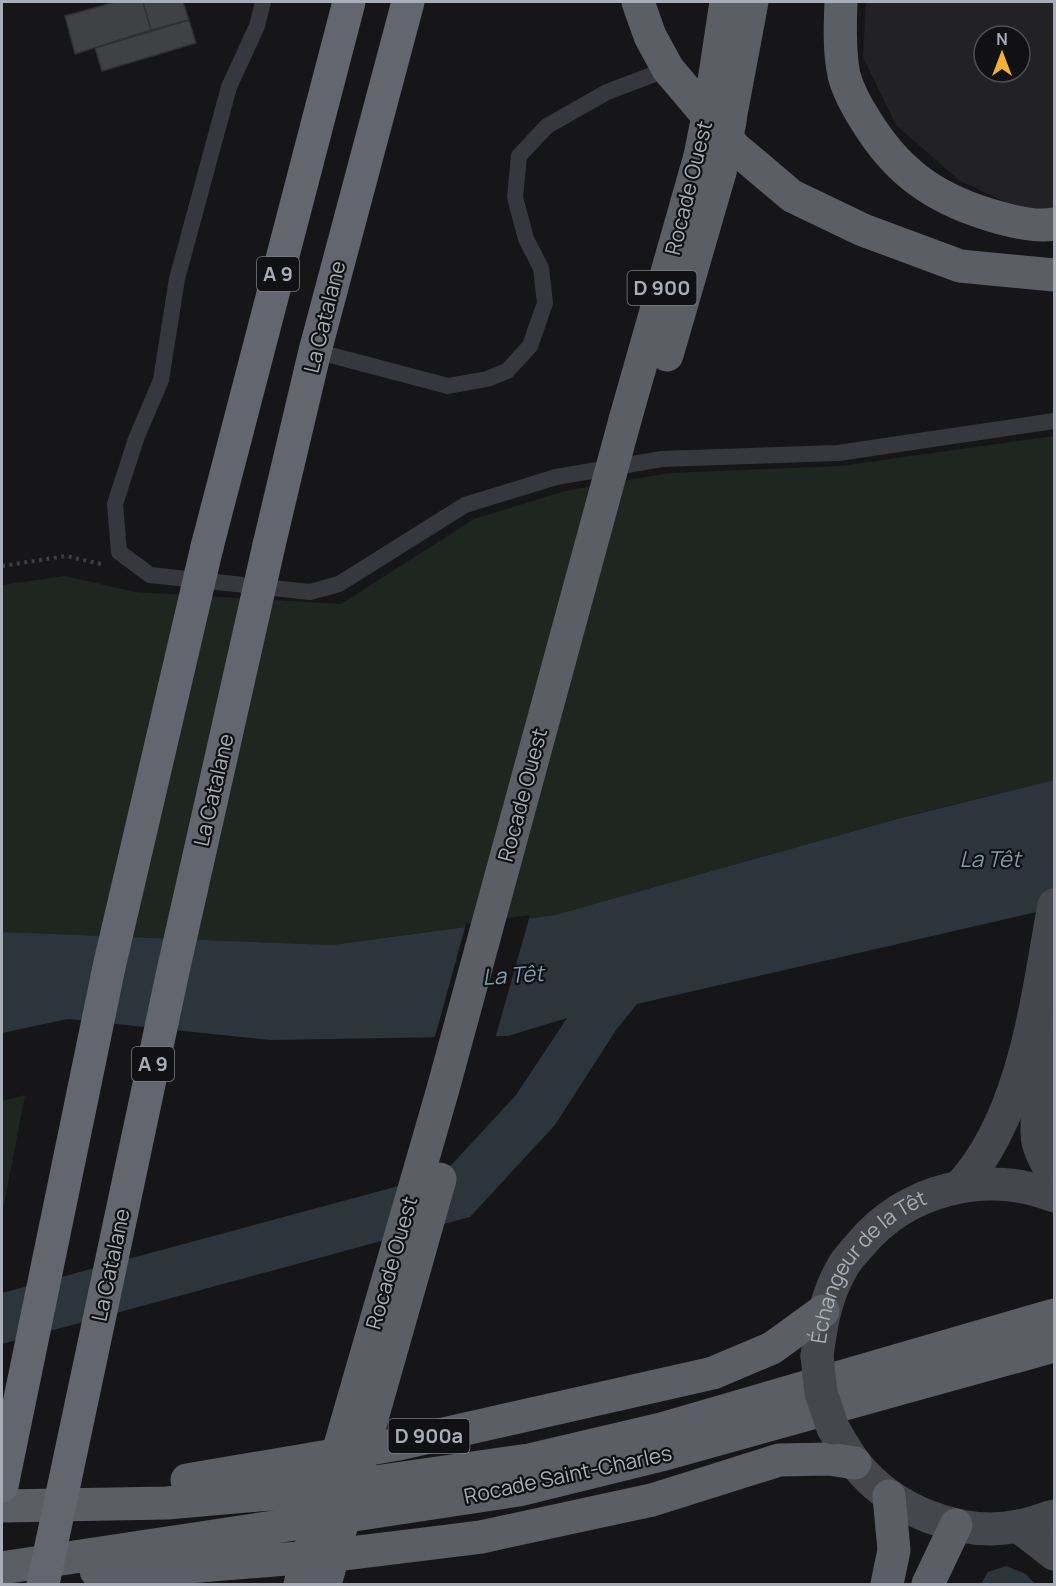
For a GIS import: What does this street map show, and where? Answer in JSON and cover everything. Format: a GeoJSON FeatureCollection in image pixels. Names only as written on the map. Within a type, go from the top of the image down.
{"type":"FeatureCollection","features":[{"type":"Feature","properties":{"kind":"highway","name":"A 9"},"geometry":{"type":"LineString","coordinates":[[6,1499],[109,967],[207,547],[349,2]]}},
{"type":"Feature","properties":{"kind":"highway","name":"La Catalane"},"geometry":{"type":"LineString","coordinates":[[43,1584],[173,971],[269,545],[315,351],[408,2]]}},
{"type":"Feature","properties":{"kind":"highway"},"geometry":{"type":"LineString","coordinates":[[638,2],[650,36],[668,69],[734,147],[792,196],[863,230],[960,267],[1054,274]]}},
{"type":"Feature","properties":{"kind":"highway","name":"Rocade Ouest"},"geometry":{"type":"LineString","coordinates":[[721,110],[726,2]]}},
{"type":"Feature","properties":{"kind":"highway","name":"Rocade Ouest"},"geometry":{"type":"LineString","coordinates":[[300,1584],[710,164],[721,110],[752,2]]}},
{"type":"Feature","properties":{"kind":"highway"},"geometry":{"type":"LineString","coordinates":[[841,2],[840,23],[844,75],[856,105],[883,148],[918,182],[961,206],[1005,220],[1054,224]]}},
{"type":"Feature","properties":{"kind":"highway"},"geometry":{"type":"LineString","coordinates":[[863,230],[917,246],[965,253],[1054,254]]}},
{"type":"Feature","properties":{"kind":"highway","name":"Rocade Ouest"},"geometry":{"type":"LineString","coordinates":[[325,1584],[374,1418],[636,423]]}},
{"type":"Feature","properties":{"kind":"highway","name":"D 900a"},"geometry":{"type":"LineString","coordinates":[[6,1499],[227,1475],[399,1444],[713,1373],[772,1348],[823,1311]]}},
{"type":"Feature","properties":{"kind":"highway","name":"Rocade Saint-Charles"},"geometry":{"type":"LineString","coordinates":[[6,1499],[167,1503],[326,1489],[529,1460],[661,1429],[1054,1316]]}},
{"type":"Feature","properties":{"kind":"highway","name":"Rocade Saint-Charles"},"geometry":{"type":"LineString","coordinates":[[2,1571],[519,1490],[673,1452],[1054,1346]]}},
{"type":"Feature","properties":{"kind":"highway"},"geometry":{"type":"LineString","coordinates":[[2,1571],[151,1570],[335,1555],[481,1537],[652,1500],[779,1460],[829,1458],[855,1463]]}},
{"type":"Feature","properties":{"kind":"highway"},"geometry":{"type":"LineString","coordinates":[[887,1584],[894,1550],[889,1496]]}},
{"type":"Feature","properties":{"kind":"highway"},"geometry":{"type":"LineString","coordinates":[[928,1584],[956,1525]]}},
{"type":"Feature","properties":{"kind":"main road"},"geometry":{"type":"LineString","coordinates":[[960,1186],[978,1166],[995,1135],[1013,1093],[1034,1012],[1054,905]]}},
{"type":"Feature","properties":{"kind":"main road"},"geometry":{"type":"LineString","coordinates":[[1054,1021],[1044,1075],[1037,1135],[1045,1160],[1054,1176]]}},
{"type":"Feature","properties":{"kind":"main road","name":"Échangeur de la Têt"},"geometry":{"type":"LineString","coordinates":[[1054,1196],[1035,1189],[998,1183],[960,1186],[914,1201],[873,1228],[842,1266],[823,1311],[817,1356],[821,1393],[833,1428],[855,1463],[889,1496],[926,1516],[956,1525],[987,1528],[1018,1526],[1054,1516]]}},
{"type":"Feature","properties":{"kind":"main road"},"geometry":{"type":"LineString","coordinates":[[1018,1526],[1054,1554]]}},
{"type":"Feature","properties":{"kind":"lane"},"geometry":{"type":"LineString","coordinates":[[263,2],[257,26],[229,87],[216,132],[177,279],[161,380],[136,439],[115,504],[119,552],[150,575],[310,592],[339,584],[465,504],[556,477],[662,459],[838,453],[1054,421]]}},
{"type":"Feature","properties":{"kind":"lane"},"geometry":{"type":"LineString","coordinates":[[315,351],[448,386],[487,379],[507,371],[530,346],[545,303],[541,268],[526,238],[515,197],[519,156],[554,122],[607,92],[668,69]]}},
{"type":"Feature","properties":{"kind":"path"},"geometry":{"type":"LineString","coordinates":[[2,566],[66,556],[150,575]]}},
{"type":"Feature","properties":{"kind":"shaded area"},"geometry":{"type":"Polygon","coordinates":[[[866,2],[1054,2],[1054,208],[1023,210],[960,181],[896,125],[863,57],[866,2]]]}},
{"type":"Feature","properties":{"kind":"shaded area"},"geometry":{"type":"Polygon","coordinates":[[[1054,436],[1054,780],[897,819],[555,915],[332,945],[2,932],[2,585],[65,576],[135,592],[341,604],[474,519],[565,491],[669,473],[840,466],[1054,436]]]}},
{"type":"Feature","properties":{"kind":"shaded area"},"geometry":{"type":"Polygon","coordinates":[[[25,1095],[2,1215],[2,1101],[25,1095]]]}},
{"type":"Feature","properties":{"kind":"water","name":"La Têt"},"geometry":{"type":"Polygon","coordinates":[[[1054,780],[1054,908],[637,1004],[616,1030],[555,1125],[470,1217],[2,1344],[2,1293],[443,1174],[516,1095],[567,1018],[508,1036],[271,1040],[68,1019],[2,1033],[2,932],[332,945],[555,915],[897,819],[1054,780]]]}},
{"type":"Feature","properties":{"kind":"water"},"geometry":{"type":"Polygon","coordinates":[[[1006,1566],[1026,1574],[1035,1584],[981,1584],[988,1572],[1006,1566]]]}},
{"type":"Feature","properties":{"kind":"pier"},"geometry":{"type":"Polygon","coordinates":[[[530,915],[495,1039],[434,1040],[466,924],[530,915]]]}},
{"type":"Feature","properties":{"kind":"building"},"geometry":{"type":"Polygon","coordinates":[[[115,2],[143,2],[151,30],[75,54],[65,16],[115,2]]]}},
{"type":"Feature","properties":{"kind":"building"},"geometry":{"type":"Polygon","coordinates":[[[143,2],[183,2],[189,20],[151,30],[143,2]]]}},
{"type":"Feature","properties":{"kind":"building"},"geometry":{"type":"Polygon","coordinates":[[[189,20],[196,43],[102,71],[95,48],[189,20]]]}}]}
